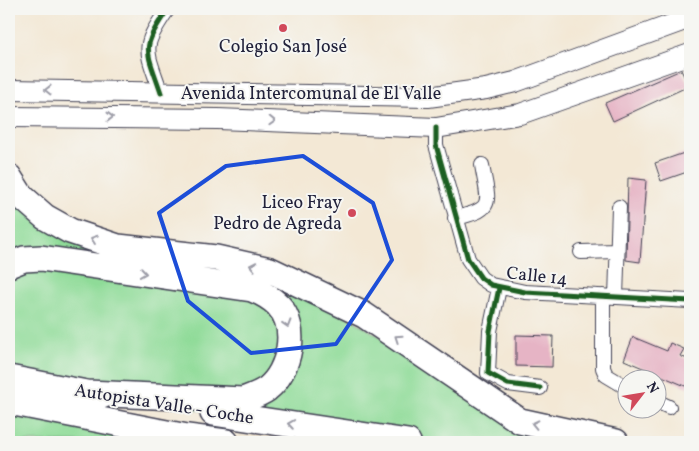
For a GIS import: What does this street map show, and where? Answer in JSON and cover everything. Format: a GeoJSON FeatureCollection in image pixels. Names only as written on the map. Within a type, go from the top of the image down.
{"type":"FeatureCollection","features":[{"type":"Feature","properties":{"kind":"highway"},"geometry":{"type":"LineString","coordinates":[[9,177],[21,196],[45,217],[70,231],[118,247],[216,258],[270,270],[364,315],[520,421],[616,442]]}},
{"type":"Feature","properties":{"kind":"highway"},"geometry":{"type":"LineString","coordinates":[[9,265],[24,259],[41,258],[252,289],[279,306],[289,329],[290,344],[286,361],[268,388],[256,396],[243,400],[87,394]]}},
{"type":"Feature","properties":{"kind":"highway","name":"Autopista Valle - Coche"},"geometry":{"type":"LineString","coordinates":[[9,378],[87,394],[408,442]]}},
{"type":"Feature","properties":{"kind":"highway","name":"Autopista Valle - Coche"},"geometry":{"type":"LineString","coordinates":[[9,402],[194,440],[226,442]]}},
{"type":"Feature","properties":{"kind":"main road","name":"Avenida Intercomunal de El Valle"},"geometry":{"type":"LineString","coordinates":[[9,90],[402,98],[454,94],[515,82],[690,18]]}},
{"type":"Feature","properties":{"kind":"main road","name":"Avenida Intercomunal de El Valle"},"geometry":{"type":"LineString","coordinates":[[9,117],[218,119],[436,128],[520,114],[690,54]]}},
{"type":"Feature","properties":{"kind":"main road"},"geometry":{"type":"LineString","coordinates":[[75,91],[76,117]]}},
{"type":"Feature","properties":{"kind":"street"},"geometry":{"type":"LineString","coordinates":[[161,93],[148,53],[147,42],[168,9]]}},
{"type":"Feature","properties":{"kind":"street","name":"Calle 14"},"geometry":{"type":"LineString","coordinates":[[436,128],[436,145],[455,218],[473,267],[481,278],[499,288],[525,292],[690,301]]}},
{"type":"Feature","properties":{"kind":"street"},"geometry":{"type":"LineString","coordinates":[[455,218],[481,212],[485,207],[488,199],[482,165]]}},
{"type":"Feature","properties":{"kind":"street"},"geometry":{"type":"LineString","coordinates":[[616,381],[606,375],[603,368],[609,297],[617,251],[619,207]]}},
{"type":"Feature","properties":{"kind":"street"},"geometry":{"type":"LineString","coordinates":[[581,252],[617,251]]}},
{"type":"Feature","properties":{"kind":"street"},"geometry":{"type":"LineString","coordinates":[[499,288],[490,331],[488,373],[508,384],[540,388]]}},
{"type":"Feature","properties":{"kind":"highlighted area"},"geometry":{"type":"Polygon","coordinates":[[[303,156],[373,203],[392,260],[336,344],[251,353],[188,301],[159,213],[226,166],[303,156]]]}},
{"type":"Feature","properties":{"kind":"green space"},"geometry":{"type":"Polygon","coordinates":[[[9,177],[70,231],[270,270],[520,421],[616,442],[408,442],[87,393],[9,378],[9,177]]]}},
{"type":"Feature","properties":{"kind":"green space"},"geometry":{"type":"Polygon","coordinates":[[[9,402],[226,442],[9,442],[9,402]]]}},
{"type":"Feature","properties":{"kind":"building"},"geometry":{"type":"Polygon","coordinates":[[[681,70],[689,86],[613,121],[605,103],[681,70]]]}},
{"type":"Feature","properties":{"kind":"building"},"geometry":{"type":"Polygon","coordinates":[[[690,151],[690,171],[661,181],[655,163],[690,151]]]}},
{"type":"Feature","properties":{"kind":"building"},"geometry":{"type":"Polygon","coordinates":[[[628,178],[646,180],[640,262],[626,260],[628,178]]]}},
{"type":"Feature","properties":{"kind":"building"},"geometry":{"type":"Polygon","coordinates":[[[516,335],[553,336],[552,367],[516,366],[516,335]]]}},
{"type":"Feature","properties":{"kind":"building"},"geometry":{"type":"Polygon","coordinates":[[[633,337],[667,351],[670,343],[684,349],[680,356],[690,360],[690,388],[666,378],[666,368],[643,368],[624,360],[633,337]]]}},
{"type":"Feature","properties":{"kind":"cycle path"},"geometry":{"type":"LineString","coordinates":[[161,93],[148,49],[153,33],[168,9]]}},
{"type":"Feature","properties":{"kind":"cycle path"},"geometry":{"type":"LineString","coordinates":[[436,128],[436,145],[468,259],[481,278],[491,285],[525,292],[690,301]]}},
{"type":"Feature","properties":{"kind":"cycle path"},"geometry":{"type":"LineString","coordinates":[[499,288],[490,331],[488,373],[508,384],[540,388]]}},
{"type":"Feature","properties":{"kind":"place","name":"Colegio San José"},"geometry":{"type":"Point","coordinates":[283,28]}},
{"type":"Feature","properties":{"kind":"place","name":"Liceo Fray Pedro de Agreda"},"geometry":{"type":"Point","coordinates":[352,213]}}]}
